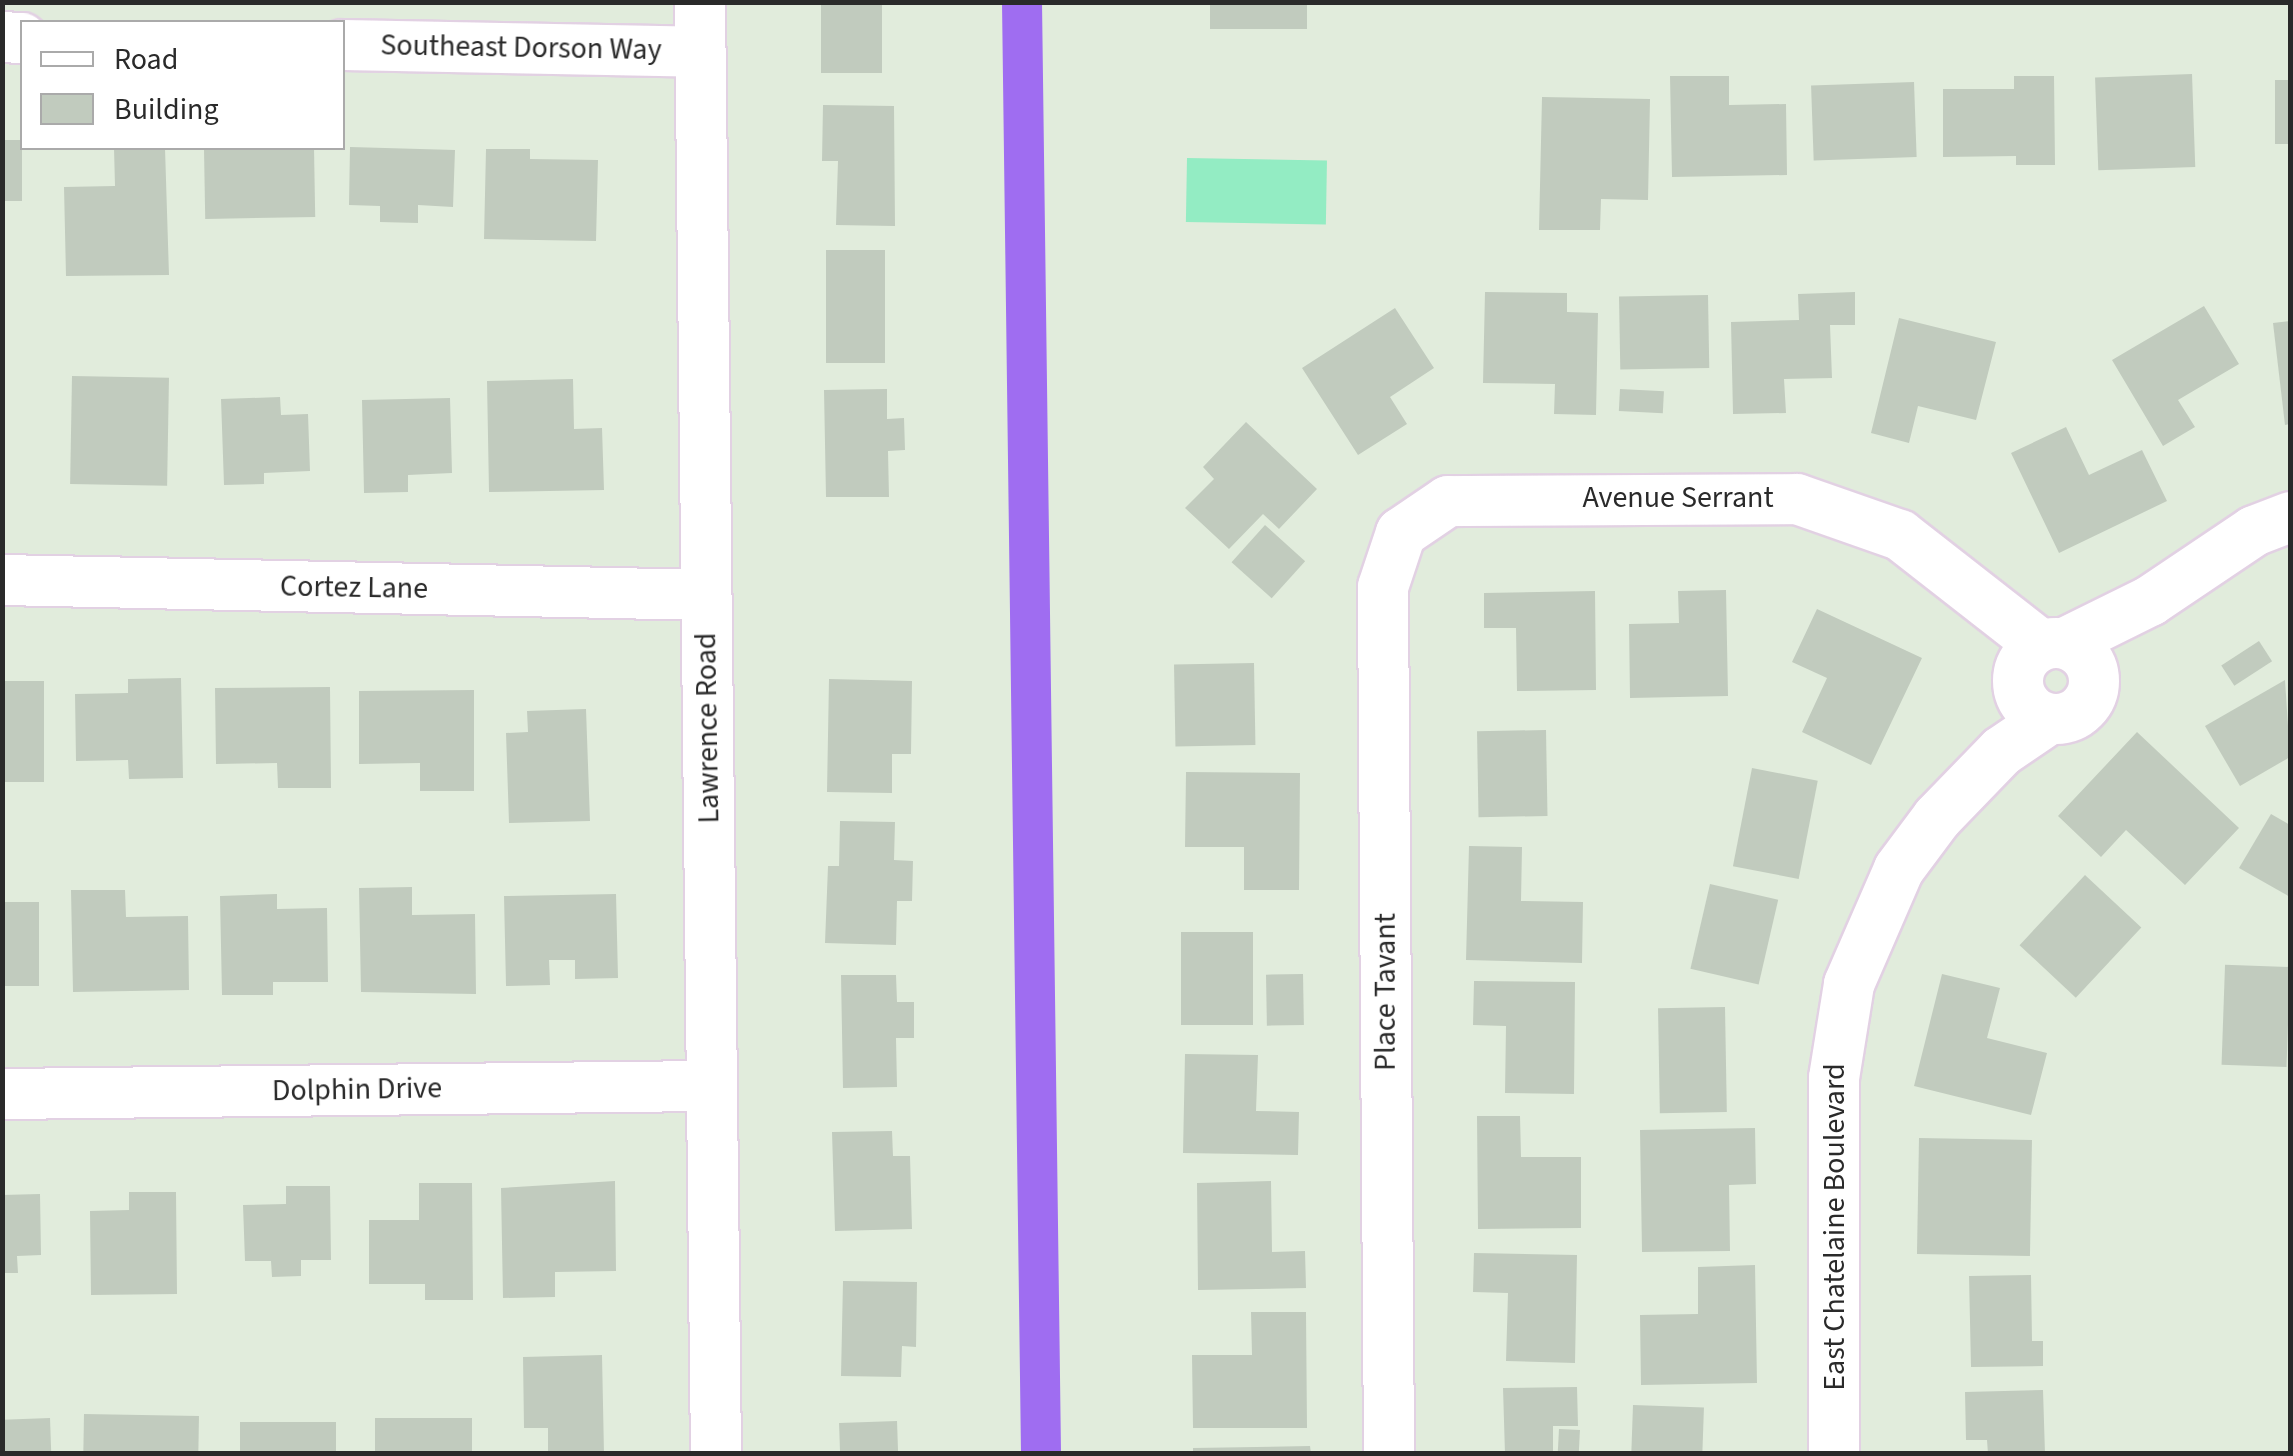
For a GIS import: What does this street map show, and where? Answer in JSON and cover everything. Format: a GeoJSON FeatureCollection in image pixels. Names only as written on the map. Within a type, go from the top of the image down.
{"type":"FeatureCollection","features":[{"type":"Feature","properties":{"kind":"street","name":"Lawrence Road"},"geometry":{"type":"LineString","coordinates":[[700,2],[716,1454]]}},
{"type":"Feature","properties":{"kind":"street","name":"Southeast Dorson Way"},"geometry":{"type":"LineString","coordinates":[[345,45],[700,52]]}},
{"type":"Feature","properties":{"kind":"street","name":"Avenue Serrant"},"geometry":{"type":"LineString","coordinates":[[1401,533],[1448,501],[1779,498],[1850,512],[1900,534],[1966,582],[2048,676]]}},
{"type":"Feature","properties":{"kind":"street","name":"East Chatelaine Boulevard"},"geometry":{"type":"LineString","coordinates":[[1834,1454],[1834,1078],[1849,984],[1900,869],[2002,751],[2048,676],[2200,562],[2290,517]]}},
{"type":"Feature","properties":{"kind":"street","name":"Place Tavant"},"geometry":{"type":"LineString","coordinates":[[1388,1454],[1383,587],[1401,533]]}},
{"type":"Feature","properties":{"kind":"street","name":"Cortez Lane"},"geometry":{"type":"LineString","coordinates":[[2,580],[706,595]]}},
{"type":"Feature","properties":{"kind":"street","name":"Dolphin Drive"},"geometry":{"type":"LineString","coordinates":[[2,1094],[712,1086]]}},
{"type":"Feature","properties":{"kind":"green space"},"geometry":{"type":"Polygon","coordinates":[[[1187,158],[1327,160],[1326,224],[1186,222],[1187,158]]]}},
{"type":"Feature","properties":{"kind":"building"},"geometry":{"type":"Polygon","coordinates":[[[821,2],[882,2],[882,73],[821,73],[821,2]]]}},
{"type":"Feature","properties":{"kind":"building"},"geometry":{"type":"Polygon","coordinates":[[[1210,2],[1307,2],[1307,29],[1210,29],[1210,2]]]}},
{"type":"Feature","properties":{"kind":"building"},"geometry":{"type":"Polygon","coordinates":[[[2192,74],[2195,167],[2098,170],[2095,77],[2192,74]]]}},
{"type":"Feature","properties":{"kind":"building"},"geometry":{"type":"Polygon","coordinates":[[[1670,76],[1729,76],[1729,105],[1786,104],[1787,175],[1672,177],[1670,76]]]}},
{"type":"Feature","properties":{"kind":"building"},"geometry":{"type":"Polygon","coordinates":[[[2014,76],[2054,76],[2055,165],[2016,165],[2016,156],[1943,157],[1943,89],[2014,89],[2014,76]]]}},
{"type":"Feature","properties":{"kind":"building"},"geometry":{"type":"Polygon","coordinates":[[[2275,80],[2290,80],[2290,144],[2275,144],[2275,80]]]}},
{"type":"Feature","properties":{"kind":"building"},"geometry":{"type":"Polygon","coordinates":[[[1914,82],[1917,157],[1814,161],[1811,86],[1914,82]]]}},
{"type":"Feature","properties":{"kind":"building"},"geometry":{"type":"Polygon","coordinates":[[[1542,97],[1650,99],[1648,200],[1601,199],[1600,230],[1539,230],[1542,97]]]}},
{"type":"Feature","properties":{"kind":"building"},"geometry":{"type":"Polygon","coordinates":[[[823,105],[894,106],[895,226],[836,225],[838,161],[822,161],[823,105]]]}},
{"type":"Feature","properties":{"kind":"building"},"geometry":{"type":"Polygon","coordinates":[[[2,140],[20,140],[22,201],[2,201],[2,140]]]}},
{"type":"Feature","properties":{"kind":"building"},"geometry":{"type":"Polygon","coordinates":[[[350,147],[455,150],[453,207],[418,205],[418,223],[380,222],[380,206],[349,205],[350,147]]]}},
{"type":"Feature","properties":{"kind":"building"},"geometry":{"type":"Polygon","coordinates":[[[486,149],[530,149],[530,159],[598,160],[596,241],[484,239],[486,149]]]}},
{"type":"Feature","properties":{"kind":"building"},"geometry":{"type":"Polygon","coordinates":[[[114,150],[165,150],[169,275],[66,276],[64,187],[115,186],[114,150]]]}},
{"type":"Feature","properties":{"kind":"building"},"geometry":{"type":"Polygon","coordinates":[[[204,150],[314,150],[315,217],[205,219],[204,150]]]}},
{"type":"Feature","properties":{"kind":"building"},"geometry":{"type":"Polygon","coordinates":[[[826,250],[885,250],[885,363],[826,363],[826,250]]]}},
{"type":"Feature","properties":{"kind":"building"},"geometry":{"type":"Polygon","coordinates":[[[1485,292],[1567,293],[1567,312],[1598,313],[1596,415],[1554,414],[1555,384],[1483,383],[1485,292]]]}},
{"type":"Feature","properties":{"kind":"building"},"geometry":{"type":"Polygon","coordinates":[[[1855,292],[1855,325],[1830,325],[1832,378],[1784,379],[1786,413],[1733,414],[1731,322],[1799,320],[1798,294],[1855,292]]]}},
{"type":"Feature","properties":{"kind":"building"},"geometry":{"type":"Polygon","coordinates":[[[1708,295],[1709,368],[1620,370],[1619,297],[1708,295]]]}},
{"type":"Feature","properties":{"kind":"building"},"geometry":{"type":"Polygon","coordinates":[[[2204,306],[2239,364],[2178,400],[2195,427],[2163,446],[2112,360],[2204,306]]]}},
{"type":"Feature","properties":{"kind":"building"},"geometry":{"type":"Polygon","coordinates":[[[1395,308],[1434,368],[1390,397],[1407,424],[1358,455],[1302,368],[1395,308]]]}},
{"type":"Feature","properties":{"kind":"building"},"geometry":{"type":"Polygon","coordinates":[[[1899,318],[1996,342],[1976,420],[1918,406],[1909,443],[1871,433],[1899,318]]]}},
{"type":"Feature","properties":{"kind":"building"},"geometry":{"type":"Polygon","coordinates":[[[2290,321],[2290,424],[2285,425],[2273,323],[2290,321]]]}},
{"type":"Feature","properties":{"kind":"building"},"geometry":{"type":"Polygon","coordinates":[[[72,376],[169,378],[167,486],[70,484],[72,376]]]}},
{"type":"Feature","properties":{"kind":"building"},"geometry":{"type":"Polygon","coordinates":[[[573,379],[574,429],[602,428],[604,490],[489,492],[487,381],[573,379]]]}},
{"type":"Feature","properties":{"kind":"building"},"geometry":{"type":"Polygon","coordinates":[[[887,389],[887,419],[904,418],[905,450],[888,451],[889,497],[826,497],[824,390],[887,389]]]}},
{"type":"Feature","properties":{"kind":"building"},"geometry":{"type":"Polygon","coordinates":[[[1620,389],[1664,391],[1663,413],[1619,411],[1620,389]]]}},
{"type":"Feature","properties":{"kind":"building"},"geometry":{"type":"Polygon","coordinates":[[[280,397],[281,415],[308,414],[310,471],[264,473],[264,484],[224,485],[221,399],[280,397]]]}},
{"type":"Feature","properties":{"kind":"building"},"geometry":{"type":"Polygon","coordinates":[[[450,398],[452,473],[408,475],[408,492],[364,493],[362,400],[450,398]]]}},
{"type":"Feature","properties":{"kind":"building"},"geometry":{"type":"Polygon","coordinates":[[[1246,422],[1317,489],[1279,529],[1263,514],[1229,549],[1185,508],[1214,479],[1203,467],[1246,422]]]}},
{"type":"Feature","properties":{"kind":"building"},"geometry":{"type":"Polygon","coordinates":[[[2066,427],[2089,475],[2142,450],[2167,501],[2059,553],[2011,453],[2066,427]]]}},
{"type":"Feature","properties":{"kind":"building"},"geometry":{"type":"Polygon","coordinates":[[[1265,525],[1305,561],[1272,598],[1232,562],[1265,525]]]}},
{"type":"Feature","properties":{"kind":"building"},"geometry":{"type":"Polygon","coordinates":[[[1726,590],[1728,696],[1630,698],[1629,624],[1679,623],[1678,591],[1726,590]]]}},
{"type":"Feature","properties":{"kind":"building"},"geometry":{"type":"Polygon","coordinates":[[[1595,591],[1596,690],[1517,691],[1516,628],[1484,628],[1484,593],[1595,591]]]}},
{"type":"Feature","properties":{"kind":"building"},"geometry":{"type":"Polygon","coordinates":[[[1817,609],[1922,658],[1871,765],[1802,732],[1827,678],[1792,662],[1817,609]]]}},
{"type":"Feature","properties":{"kind":"building"},"geometry":{"type":"Polygon","coordinates":[[[2259,641],[2272,661],[2234,686],[2221,666],[2259,641]]]}},
{"type":"Feature","properties":{"kind":"building"},"geometry":{"type":"Polygon","coordinates":[[[1254,663],[1255,745],[1175,746],[1174,664],[1254,663]]]}},
{"type":"Feature","properties":{"kind":"building"},"geometry":{"type":"Polygon","coordinates":[[[181,678],[183,778],[129,779],[128,760],[76,761],[75,694],[128,693],[128,679],[181,678]]]}},
{"type":"Feature","properties":{"kind":"building"},"geometry":{"type":"Polygon","coordinates":[[[829,679],[912,681],[911,754],[892,754],[892,793],[827,792],[829,679]]]}},
{"type":"Feature","properties":{"kind":"building"},"geometry":{"type":"Polygon","coordinates":[[[2285,680],[2290,757],[2240,786],[2205,726],[2285,680]]]}},
{"type":"Feature","properties":{"kind":"building"},"geometry":{"type":"Polygon","coordinates":[[[2,681],[44,681],[44,782],[2,782],[2,681]]]}},
{"type":"Feature","properties":{"kind":"building"},"geometry":{"type":"Polygon","coordinates":[[[330,687],[331,788],[278,788],[277,763],[216,764],[215,688],[330,687]]]}},
{"type":"Feature","properties":{"kind":"building"},"geometry":{"type":"Polygon","coordinates":[[[474,690],[474,791],[420,791],[420,763],[359,764],[359,691],[474,690]]]}},
{"type":"Feature","properties":{"kind":"building"},"geometry":{"type":"Polygon","coordinates":[[[586,709],[590,821],[509,823],[506,733],[528,732],[527,711],[586,709]]]}},
{"type":"Feature","properties":{"kind":"building"},"geometry":{"type":"Polygon","coordinates":[[[1546,730],[1548,816],[1479,817],[1477,731],[1546,730]]]}},
{"type":"Feature","properties":{"kind":"building"},"geometry":{"type":"Polygon","coordinates":[[[2137,732],[2239,828],[2185,885],[2126,830],[2101,857],[2058,816],[2137,732]]]}},
{"type":"Feature","properties":{"kind":"building"},"geometry":{"type":"Polygon","coordinates":[[[1752,768],[1818,781],[1799,879],[1733,866],[1752,768]]]}},
{"type":"Feature","properties":{"kind":"building"},"geometry":{"type":"Polygon","coordinates":[[[1186,772],[1300,773],[1299,890],[1244,890],[1244,847],[1185,847],[1186,772]]]}},
{"type":"Feature","properties":{"kind":"building"},"geometry":{"type":"Polygon","coordinates":[[[2271,814],[2290,825],[2290,897],[2239,868],[2271,814]]]}},
{"type":"Feature","properties":{"kind":"building"},"geometry":{"type":"Polygon","coordinates":[[[840,821],[895,822],[894,860],[913,861],[912,901],[897,901],[896,945],[825,943],[828,866],[839,866],[840,821]]]}},
{"type":"Feature","properties":{"kind":"building"},"geometry":{"type":"Polygon","coordinates":[[[1469,846],[1522,847],[1521,901],[1583,902],[1582,963],[1466,960],[1469,846]]]}},
{"type":"Feature","properties":{"kind":"building"},"geometry":{"type":"Polygon","coordinates":[[[2085,875],[2141,928],[2076,998],[2020,945],[2085,875]]]}},
{"type":"Feature","properties":{"kind":"building"},"geometry":{"type":"Polygon","coordinates":[[[1710,884],[1778,900],[1759,985],[1690,969],[1710,884]]]}},
{"type":"Feature","properties":{"kind":"building"},"geometry":{"type":"Polygon","coordinates":[[[412,887],[412,915],[475,914],[476,994],[361,992],[359,888],[412,887]]]}},
{"type":"Feature","properties":{"kind":"building"},"geometry":{"type":"Polygon","coordinates":[[[71,890],[125,890],[126,917],[188,916],[189,990],[73,992],[71,890]]]}},
{"type":"Feature","properties":{"kind":"building"},"geometry":{"type":"Polygon","coordinates":[[[277,894],[277,909],[327,908],[328,982],[273,982],[273,995],[222,995],[220,896],[277,894]]]}},
{"type":"Feature","properties":{"kind":"building"},"geometry":{"type":"Polygon","coordinates":[[[616,894],[618,978],[575,979],[575,960],[549,960],[550,985],[506,986],[504,896],[616,894]]]}},
{"type":"Feature","properties":{"kind":"building"},"geometry":{"type":"Polygon","coordinates":[[[2,902],[39,902],[39,986],[2,986],[2,902]]]}},
{"type":"Feature","properties":{"kind":"building"},"geometry":{"type":"Polygon","coordinates":[[[1181,932],[1253,932],[1253,1025],[1181,1025],[1181,932]]]}},
{"type":"Feature","properties":{"kind":"building"},"geometry":{"type":"Polygon","coordinates":[[[2225,965],[2290,967],[2287,1067],[2222,1065],[2225,965]]]}},
{"type":"Feature","properties":{"kind":"building"},"geometry":{"type":"Polygon","coordinates":[[[1303,974],[1304,1025],[1267,1026],[1266,975],[1303,974]]]}},
{"type":"Feature","properties":{"kind":"building"},"geometry":{"type":"Polygon","coordinates":[[[1942,974],[2000,988],[1987,1038],[2047,1053],[2031,1115],[1914,1086],[1942,974]]]}},
{"type":"Feature","properties":{"kind":"building"},"geometry":{"type":"Polygon","coordinates":[[[841,975],[896,975],[897,1002],[914,1002],[914,1038],[896,1038],[897,1087],[843,1088],[841,975]]]}},
{"type":"Feature","properties":{"kind":"building"},"geometry":{"type":"Polygon","coordinates":[[[1474,981],[1575,982],[1574,1094],[1505,1093],[1506,1026],[1473,1025],[1474,981]]]}},
{"type":"Feature","properties":{"kind":"building"},"geometry":{"type":"Polygon","coordinates":[[[1725,1007],[1727,1112],[1660,1113],[1658,1008],[1725,1007]]]}},
{"type":"Feature","properties":{"kind":"building"},"geometry":{"type":"Polygon","coordinates":[[[1185,1054],[1258,1055],[1256,1111],[1299,1112],[1298,1155],[1183,1153],[1185,1054]]]}},
{"type":"Feature","properties":{"kind":"building"},"geometry":{"type":"Polygon","coordinates":[[[1477,1116],[1520,1116],[1521,1157],[1581,1157],[1581,1228],[1478,1229],[1477,1116]]]}},
{"type":"Feature","properties":{"kind":"building"},"geometry":{"type":"Polygon","coordinates":[[[1755,1128],[1756,1184],[1729,1185],[1730,1251],[1642,1252],[1640,1130],[1755,1128]]]}},
{"type":"Feature","properties":{"kind":"building"},"geometry":{"type":"Polygon","coordinates":[[[892,1131],[893,1156],[910,1156],[912,1229],[835,1231],[832,1132],[892,1131]]]}},
{"type":"Feature","properties":{"kind":"building"},"geometry":{"type":"Polygon","coordinates":[[[1919,1138],[2032,1140],[2030,1256],[1917,1254],[1919,1138]]]}},
{"type":"Feature","properties":{"kind":"building"},"geometry":{"type":"Polygon","coordinates":[[[615,1181],[616,1271],[555,1272],[555,1297],[503,1298],[501,1188],[615,1181]]]}},
{"type":"Feature","properties":{"kind":"building"},"geometry":{"type":"Polygon","coordinates":[[[1271,1181],[1272,1252],[1305,1251],[1306,1288],[1198,1290],[1197,1183],[1271,1181]]]}},
{"type":"Feature","properties":{"kind":"building"},"geometry":{"type":"Polygon","coordinates":[[[419,1183],[472,1183],[473,1300],[425,1300],[425,1284],[369,1284],[369,1220],[419,1220],[419,1183]]]}},
{"type":"Feature","properties":{"kind":"building"},"geometry":{"type":"Polygon","coordinates":[[[286,1186],[330,1186],[331,1260],[301,1260],[301,1276],[272,1277],[271,1261],[245,1261],[243,1205],[286,1204],[286,1186]]]}},
{"type":"Feature","properties":{"kind":"building"},"geometry":{"type":"Polygon","coordinates":[[[129,1192],[176,1192],[177,1294],[91,1295],[90,1211],[129,1210],[129,1192]]]}},
{"type":"Feature","properties":{"kind":"building"},"geometry":{"type":"Polygon","coordinates":[[[40,1194],[41,1255],[17,1256],[18,1273],[2,1273],[2,1195],[40,1194]]]}},
{"type":"Feature","properties":{"kind":"building"},"geometry":{"type":"Polygon","coordinates":[[[1474,1253],[1577,1255],[1575,1363],[1506,1361],[1508,1293],[1473,1292],[1474,1253]]]}},
{"type":"Feature","properties":{"kind":"building"},"geometry":{"type":"Polygon","coordinates":[[[1755,1265],[1757,1383],[1641,1385],[1640,1315],[1698,1314],[1698,1267],[1755,1265]]]}},
{"type":"Feature","properties":{"kind":"building"},"geometry":{"type":"Polygon","coordinates":[[[2031,1275],[2032,1341],[2043,1341],[2043,1366],[1971,1367],[1969,1276],[2031,1275]]]}},
{"type":"Feature","properties":{"kind":"building"},"geometry":{"type":"Polygon","coordinates":[[[843,1281],[917,1282],[916,1347],[902,1346],[901,1377],[841,1376],[843,1281]]]}},
{"type":"Feature","properties":{"kind":"building"},"geometry":{"type":"Polygon","coordinates":[[[1251,1312],[1306,1312],[1307,1428],[1193,1428],[1192,1355],[1252,1355],[1251,1312]]]}},
{"type":"Feature","properties":{"kind":"building"},"geometry":{"type":"Polygon","coordinates":[[[602,1355],[604,1454],[548,1454],[548,1428],[524,1428],[523,1357],[602,1355]]]}},
{"type":"Feature","properties":{"kind":"building"},"geometry":{"type":"Polygon","coordinates":[[[1577,1387],[1578,1426],[1553,1426],[1553,1454],[1505,1454],[1503,1388],[1577,1387]]]}},
{"type":"Feature","properties":{"kind":"building"},"geometry":{"type":"Polygon","coordinates":[[[2043,1390],[2045,1454],[1988,1454],[1987,1440],[1966,1440],[1965,1392],[2043,1390]]]}},
{"type":"Feature","properties":{"kind":"building"},"geometry":{"type":"Polygon","coordinates":[[[1633,1405],[1704,1407],[1702,1454],[1631,1454],[1633,1405]]]}},
{"type":"Feature","properties":{"kind":"building"},"geometry":{"type":"Polygon","coordinates":[[[84,1414],[199,1416],[198,1454],[83,1454],[84,1414]]]}},
{"type":"Feature","properties":{"kind":"building"},"geometry":{"type":"Polygon","coordinates":[[[50,1418],[51,1454],[4,1454],[3,1420],[50,1418]]]}},
{"type":"Feature","properties":{"kind":"building"},"geometry":{"type":"Polygon","coordinates":[[[375,1418],[472,1418],[472,1454],[375,1454],[375,1418]]]}},
{"type":"Feature","properties":{"kind":"building"},"geometry":{"type":"Polygon","coordinates":[[[897,1421],[898,1454],[840,1454],[839,1423],[897,1421]]]}},
{"type":"Feature","properties":{"kind":"building"},"geometry":{"type":"Polygon","coordinates":[[[240,1422],[336,1422],[336,1454],[240,1454],[240,1422]]]}},
{"type":"Feature","properties":{"kind":"building"},"geometry":{"type":"Polygon","coordinates":[[[1559,1429],[1580,1430],[1579,1454],[1558,1454],[1559,1429]]]}},
{"type":"Feature","properties":{"kind":"building"},"geometry":{"type":"Polygon","coordinates":[[[1310,1446],[1311,1454],[1193,1454],[1193,1448],[1310,1446]]]}},
{"type":"Feature","properties":{"kind":"waterway"},"geometry":{"type":"LineString","coordinates":[[1022,2],[1041,1454]]}}]}
